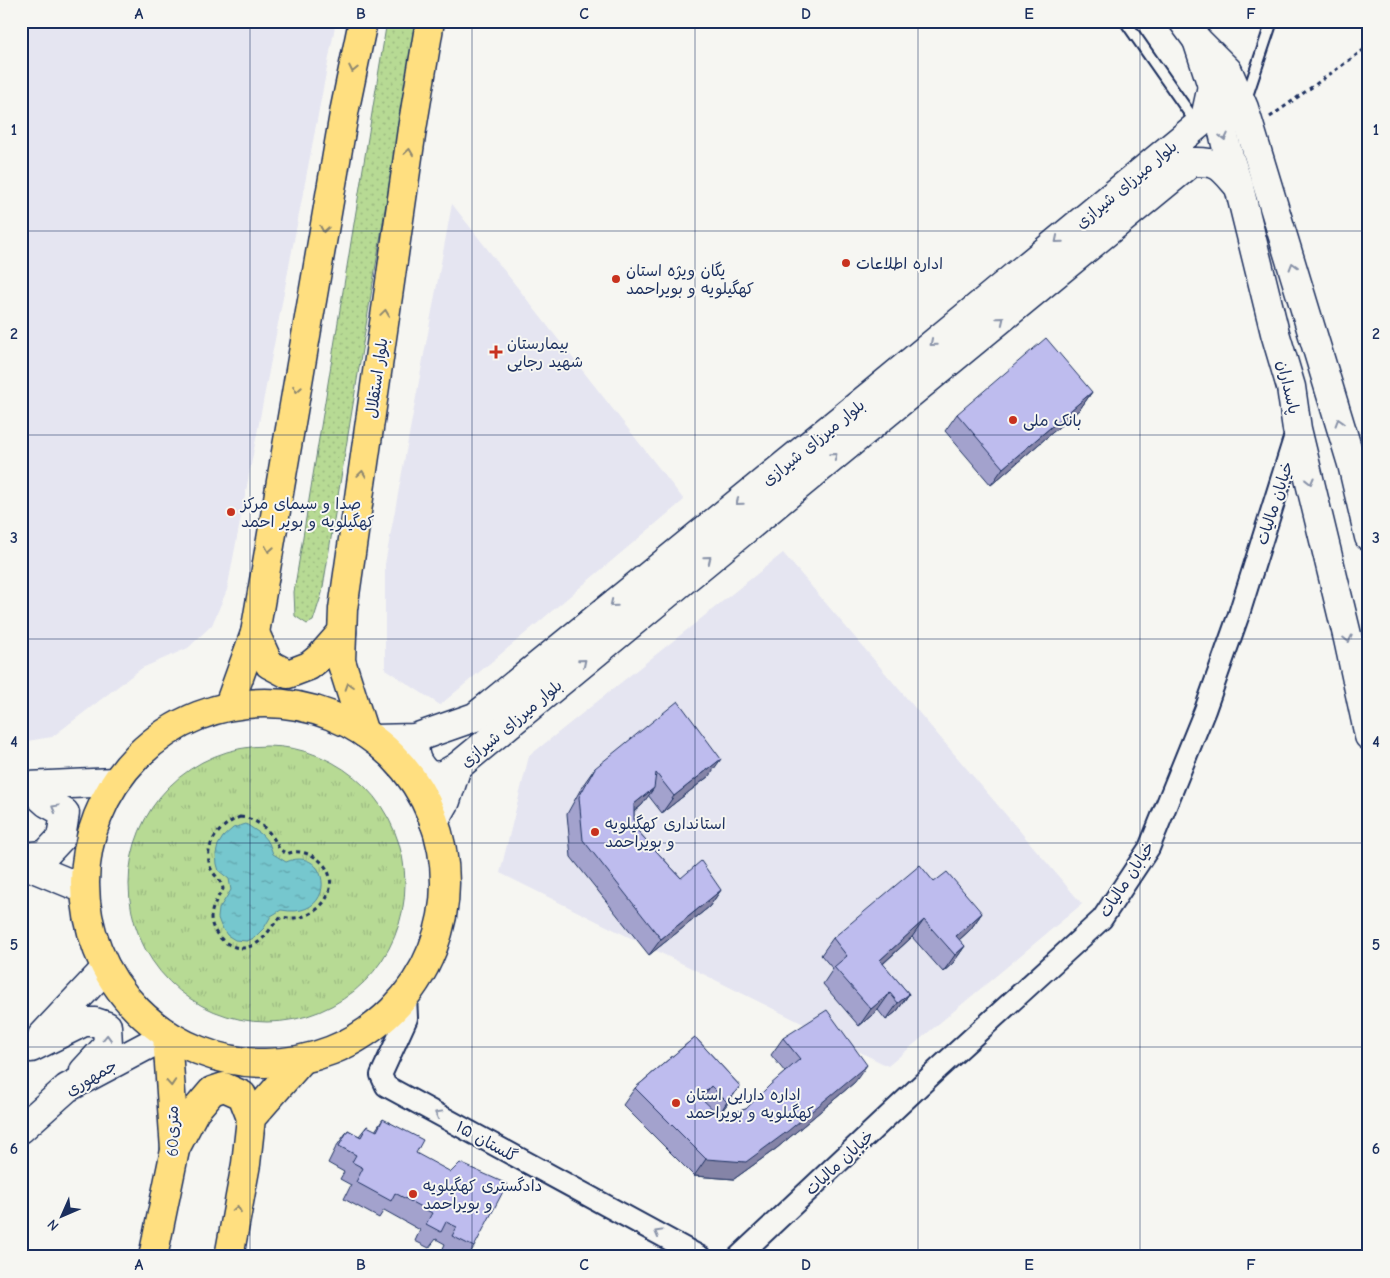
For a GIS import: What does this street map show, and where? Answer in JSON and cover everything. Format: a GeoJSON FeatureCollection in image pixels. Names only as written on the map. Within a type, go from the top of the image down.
{"type":"FeatureCollection","features":[{"type":"Feature","properties":{"kind":"main road"},"geometry":{"type":"LineString","coordinates":[[229,706],[255,634],[345,108],[363,21]]}},
{"type":"Feature","properties":{"kind":"main road","name":"بلوار استقلال"},"geometry":{"type":"LineString","coordinates":[[369,736],[341,661],[342,608],[412,129],[430,21]]}},
{"type":"Feature","properties":{"kind":"main road","name":"پاسداران"},"geometry":{"type":"LineString","coordinates":[[1190,31],[1228,71],[1247,119],[1352,464],[1369,537]]}},
{"type":"Feature","properties":{"kind":"main road","name":"پاسداران"},"geometry":{"type":"LineString","coordinates":[[1190,31],[1212,86],[1291,386],[1297,429],[1348,639],[1369,736]]}},
{"type":"Feature","properties":{"kind":"main road","name":"بلوار میرزای شیرازی"},"geometry":{"type":"LineString","coordinates":[[369,736],[415,738],[475,717],[850,412],[1198,125],[1205,118],[1212,86]]}},
{"type":"Feature","properties":{"kind":"main road","name":"بلوار میرزای شیرازی"},"geometry":{"type":"LineString","coordinates":[[434,822],[446,801],[457,767],[629,623],[894,408],[1192,162],[1209,162],[1223,168],[1239,187]]}},
{"type":"Feature","properties":{"kind":"main road"},"geometry":{"type":"LineString","coordinates":[[1272,319],[1282,331],[1291,332],[1302,325],[1306,309]]}},
{"type":"Feature","properties":{"kind":"main road"},"geometry":{"type":"LineString","coordinates":[[1291,386],[1296,374],[1305,370],[1315,372],[1328,386]]}},
{"type":"Feature","properties":{"kind":"main road"},"geometry":{"type":"LineString","coordinates":[[255,634],[269,664],[288,674],[309,666],[320,657],[342,632]]}},
{"type":"Feature","properties":{"kind":"main road"},"geometry":{"type":"LineString","coordinates":[[264,702],[299,706],[333,716],[369,736],[390,753],[408,774],[426,803],[434,822],[442,852],[445,882],[443,912],[432,949],[423,970],[406,995],[385,1018],[360,1037],[332,1051],[302,1060],[267,1063],[232,1060],[198,1050],[167,1034],[143,1016],[122,994],[106,968],[94,943],[87,916],[84,889],[85,861],[91,833],[100,806],[114,782],[137,754],[164,732],[195,716],[229,706],[264,702]]}},
{"type":"Feature","properties":{"kind":"main road"},"geometry":{"type":"LineString","coordinates":[[415,738],[414,752],[419,766],[429,776],[443,774],[457,767]]}},
{"type":"Feature","properties":{"kind":"main road"},"geometry":{"type":"LineString","coordinates":[[24,785],[114,782]]}},
{"type":"Feature","properties":{"kind":"main road"},"geometry":{"type":"LineString","coordinates":[[21,858],[45,856],[62,838],[65,813],[47,804],[24,785]]}},
{"type":"Feature","properties":{"kind":"main road"},"geometry":{"type":"LineString","coordinates":[[21,863],[84,889]]}},
{"type":"Feature","properties":{"kind":"main road"},"geometry":{"type":"LineString","coordinates":[[26,1053],[106,968]]}},
{"type":"Feature","properties":{"kind":"main road"},"geometry":{"type":"LineString","coordinates":[[26,1053],[84,1022],[95,1022],[107,1026],[108,1045],[95,1061],[67,1088]]}},
{"type":"Feature","properties":{"kind":"main road","name":"جمهوری"},"geometry":{"type":"LineString","coordinates":[[21,1129],[67,1088],[167,1034]]}},
{"type":"Feature","properties":{"kind":"main road","name":"60متری"},"geometry":{"type":"LineString","coordinates":[[154,1257],[175,1150],[167,1034]]}},
{"type":"Feature","properties":{"kind":"main road"},"geometry":{"type":"LineString","coordinates":[[251,1118],[302,1060]]}},
{"type":"Feature","properties":{"kind":"main road"},"geometry":{"type":"LineString","coordinates":[[175,1150],[196,1111],[212,1091],[224,1087],[242,1095],[251,1118],[246,1164],[229,1257]]}},
{"type":"Feature","properties":{"kind":"street","name":"خیابان مالیات"},"geometry":{"type":"LineString","coordinates":[[738,1257],[939,1068],[1102,919],[1149,848],[1205,710],[1239,614],[1297,429]]}},
{"type":"Feature","properties":{"kind":"street","name":"گلستان ۱۵"},"geometry":{"type":"LineString","coordinates":[[406,995],[407,1018],[381,1075],[386,1086],[701,1257]]}},
{"type":"Feature","properties":{"kind":"lane"},"geometry":{"type":"LineString","coordinates":[[1125,21],[1198,125]]}},
{"type":"Feature","properties":{"kind":"lane"},"geometry":{"type":"LineString","coordinates":[[1247,119],[1272,21]]}},
{"type":"Feature","properties":{"kind":"path"},"geometry":{"type":"LineString","coordinates":[[1247,119],[1369,46]]}},
{"type":"Feature","properties":{"kind":"path"},"geometry":{"type":"LineString","coordinates":[[247,818],[266,829],[275,840],[279,849],[287,854],[300,851],[309,854],[323,864],[330,879],[328,897],[314,912],[297,918],[282,917],[276,921],[270,932],[257,944],[242,948],[227,944],[222,940],[212,923],[213,907],[224,889],[222,882],[212,870],[209,860],[214,837],[234,820],[247,818]]}},
{"type":"Feature","properties":{"kind":"shaded area"},"geometry":{"type":"Polygon","coordinates":[[[21,21],[336,21],[227,590],[212,625],[188,648],[142,668],[52,737],[21,742],[21,21]]]}},
{"type":"Feature","properties":{"kind":"shaded area","name":"بیمارستان شهید رجایی"},"geometry":{"type":"Polygon","coordinates":[[[452,204],[684,500],[440,705],[385,669],[385,564],[452,204]]]}},
{"type":"Feature","properties":{"kind":"shaded area"},"geometry":{"type":"Polygon","coordinates":[[[783,553],[1082,904],[888,1066],[500,873],[529,756],[783,553]]]}},
{"type":"Feature","properties":{"kind":"green space"},"geometry":{"type":"Polygon","coordinates":[[[387,21],[416,21],[322,593],[313,621],[307,624],[295,616],[294,592],[387,21]]]}},
{"type":"Feature","properties":{"kind":"green space"},"geometry":{"type":"Polygon","coordinates":[[[267,746],[294,749],[320,756],[344,769],[365,786],[382,807],[395,831],[402,857],[405,884],[402,911],[395,937],[382,961],[365,982],[344,999],[320,1012],[294,1019],[267,1022],[240,1019],[214,1012],[190,999],[169,982],[152,961],[139,937],[132,911],[129,884],[132,857],[139,831],[152,807],[169,786],[190,769],[214,756],[240,749],[267,746]]]}},
{"type":"Feature","properties":{"kind":"water"},"geometry":{"type":"Polygon","coordinates":[[[246,824],[261,834],[269,843],[273,854],[286,862],[301,859],[312,863],[319,872],[322,883],[320,895],[313,904],[300,910],[281,910],[271,916],[264,928],[254,938],[247,941],[235,940],[227,935],[218,918],[219,909],[231,890],[229,879],[219,871],[216,854],[218,845],[223,837],[233,828],[246,824]]]}},
{"type":"Feature","properties":{"kind":"building","name":"بانک ملی"},"geometry":{"type":"Polygon","coordinates":[[[1046,338],[1092,392],[1003,468],[957,414],[1046,338]]]}},
{"type":"Feature","properties":{"kind":"building","name":"استانداری کهگیلویه و بویراحمد"},"geometry":{"type":"Polygon","coordinates":[[[678,701],[721,759],[674,796],[656,773],[654,788],[634,804],[634,827],[681,878],[701,861],[721,890],[661,939],[583,840],[579,797],[595,768],[678,701]]]}},
{"type":"Feature","properties":{"kind":"building"},"geometry":{"type":"Polygon","coordinates":[[[920,865],[934,882],[947,872],[982,913],[956,936],[965,946],[955,955],[924,920],[880,960],[909,994],[898,1003],[890,993],[871,1009],[834,967],[847,956],[833,938],[920,865]]]}},
{"type":"Feature","properties":{"kind":"building","name":"اداره دارایی استان کهگیلویه و بویراحمد"},"geometry":{"type":"Polygon","coordinates":[[[827,1010],[867,1065],[788,1131],[746,1162],[706,1159],[635,1088],[695,1037],[740,1086],[727,1102],[711,1086],[700,1097],[720,1116],[746,1109],[800,1059],[783,1038],[827,1010]]]}},
{"type":"Feature","properties":{"kind":"building","name":"دادگستری کهگیلویه و بویراحمد"},"geometry":{"type":"Polygon","coordinates":[[[383,1119],[423,1140],[416,1153],[451,1172],[460,1163],[507,1184],[474,1247],[452,1236],[457,1227],[446,1222],[441,1232],[426,1224],[432,1213],[395,1193],[391,1201],[356,1182],[363,1168],[352,1162],[356,1155],[339,1146],[348,1130],[361,1137],[367,1126],[377,1131],[383,1119]]]}},
{"type":"Feature","properties":{"kind":"place","name":"اداره اطلاعات"},"geometry":{"type":"Point","coordinates":[846,263]}},
{"type":"Feature","properties":{"kind":"place","name":"یگان ویژه استان کهگیلویه و بویراحمد"},"geometry":{"type":"Point","coordinates":[616,279]}},
{"type":"Feature","properties":{"kind":"place","name":"بیمارستان شهید رجایی"},"geometry":{"type":"Point","coordinates":[496,352]}},
{"type":"Feature","properties":{"kind":"place","name":"بانک ملی"},"geometry":{"type":"Point","coordinates":[1013,420]}},
{"type":"Feature","properties":{"kind":"place","name":"صدا و سیمای مرکز کهگیلویه و بویر احمد"},"geometry":{"type":"Point","coordinates":[231,512]}},
{"type":"Feature","properties":{"kind":"place","name":"استانداری کهگیلویه و بویراحمد"},"geometry":{"type":"Point","coordinates":[595,832]}},
{"type":"Feature","properties":{"kind":"place","name":"اداره دارایی استان کهگیلویه و بویراحمد"},"geometry":{"type":"Point","coordinates":[676,1103]}},
{"type":"Feature","properties":{"kind":"place","name":"دادگستری کهگیلویه و بویراحمد"},"geometry":{"type":"Point","coordinates":[413,1194]}}]}
